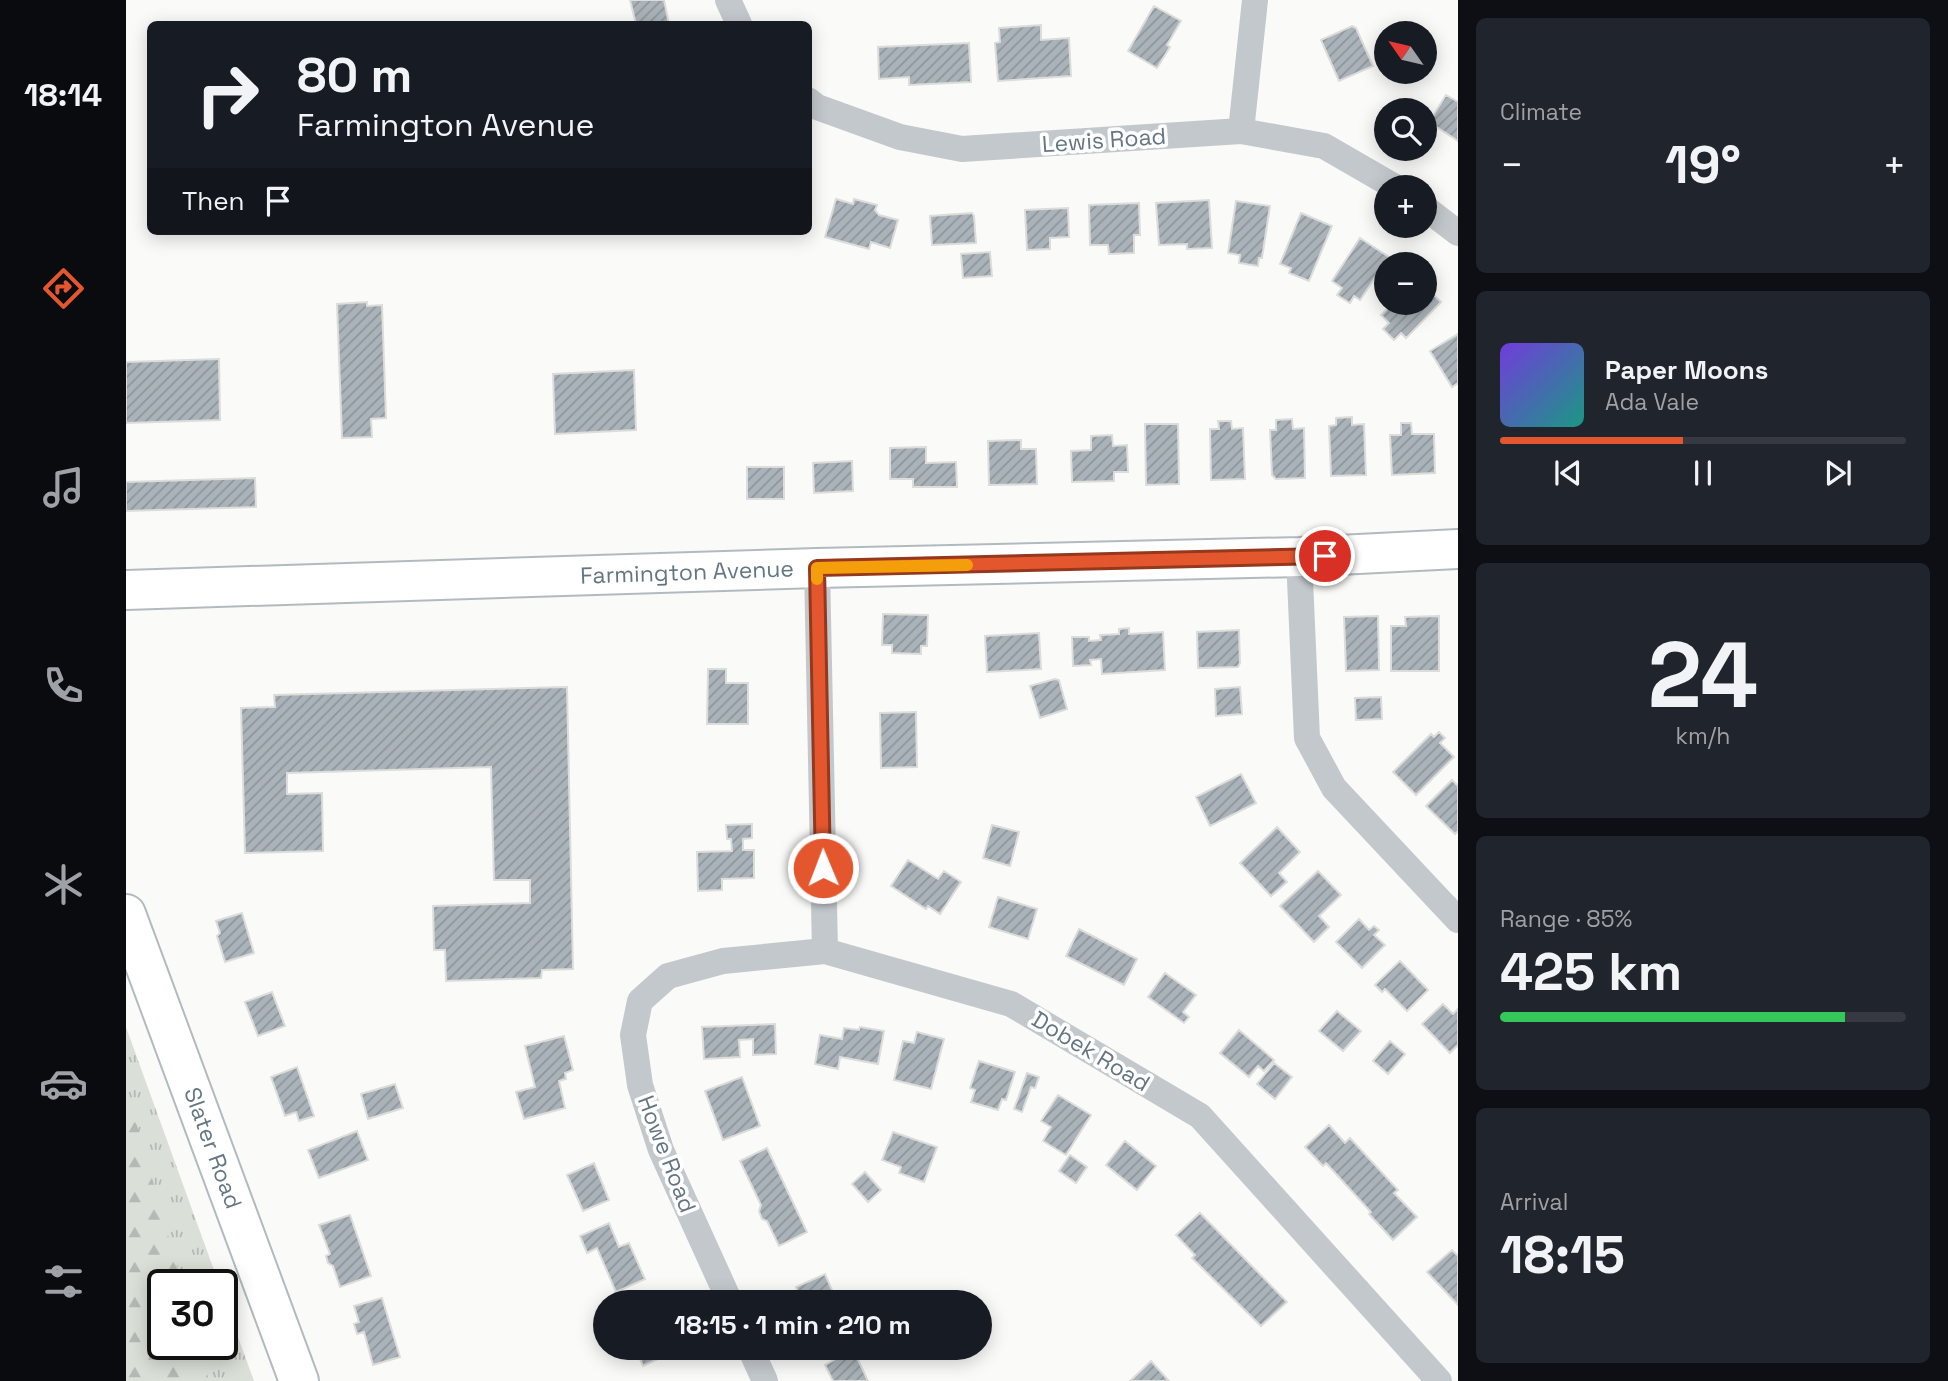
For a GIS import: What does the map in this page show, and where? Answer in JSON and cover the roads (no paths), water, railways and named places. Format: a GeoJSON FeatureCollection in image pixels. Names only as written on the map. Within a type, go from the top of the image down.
{"type":"FeatureCollection","features":[{"type":"Feature","properties":{"kind":"main road","name":"Farmington Avenue"},"geometry":{"type":"LineString","coordinates":[[126,590],[817,568],[1299,557],[1458,549]]}},
{"type":"Feature","properties":{"kind":"main road","name":"Slater Road"},"geometry":{"type":"LineString","coordinates":[[126,914],[299,1381]]}},
{"type":"Feature","properties":{"kind":"street"},"geometry":{"type":"LineString","coordinates":[[728,0],[738,21]]}},
{"type":"Feature","properties":{"kind":"street"},"geometry":{"type":"LineString","coordinates":[[1241,131],[1255,0]]}},
{"type":"Feature","properties":{"kind":"street","name":"Lewis Road"},"geometry":{"type":"LineString","coordinates":[[812,103],[900,137],[962,149],[1241,131],[1324,146],[1374,175]]}},
{"type":"Feature","properties":{"kind":"street"},"geometry":{"type":"LineString","coordinates":[[1437,217],[1458,233]]}},
{"type":"Feature","properties":{"kind":"street"},"geometry":{"type":"LineString","coordinates":[[1299,557],[1307,738],[1334,788],[1458,920]]}},
{"type":"Feature","properties":{"kind":"street"},"geometry":{"type":"LineString","coordinates":[[817,568],[825,951]]}},
{"type":"Feature","properties":{"kind":"street","name":"Dobek Road"},"geometry":{"type":"LineString","coordinates":[[640,1001],[668,976],[723,961],[825,951],[1011,1004],[1200,1116],[1439,1381]]}},
{"type":"Feature","properties":{"kind":"street","name":"Howe Road"},"geometry":{"type":"LineString","coordinates":[[640,1001],[633,1035],[640,1085],[662,1150],[725,1290]]}},
{"type":"Feature","properties":{"kind":"street"},"geometry":{"type":"LineString","coordinates":[[755,1360],[765,1381]]}}]}
